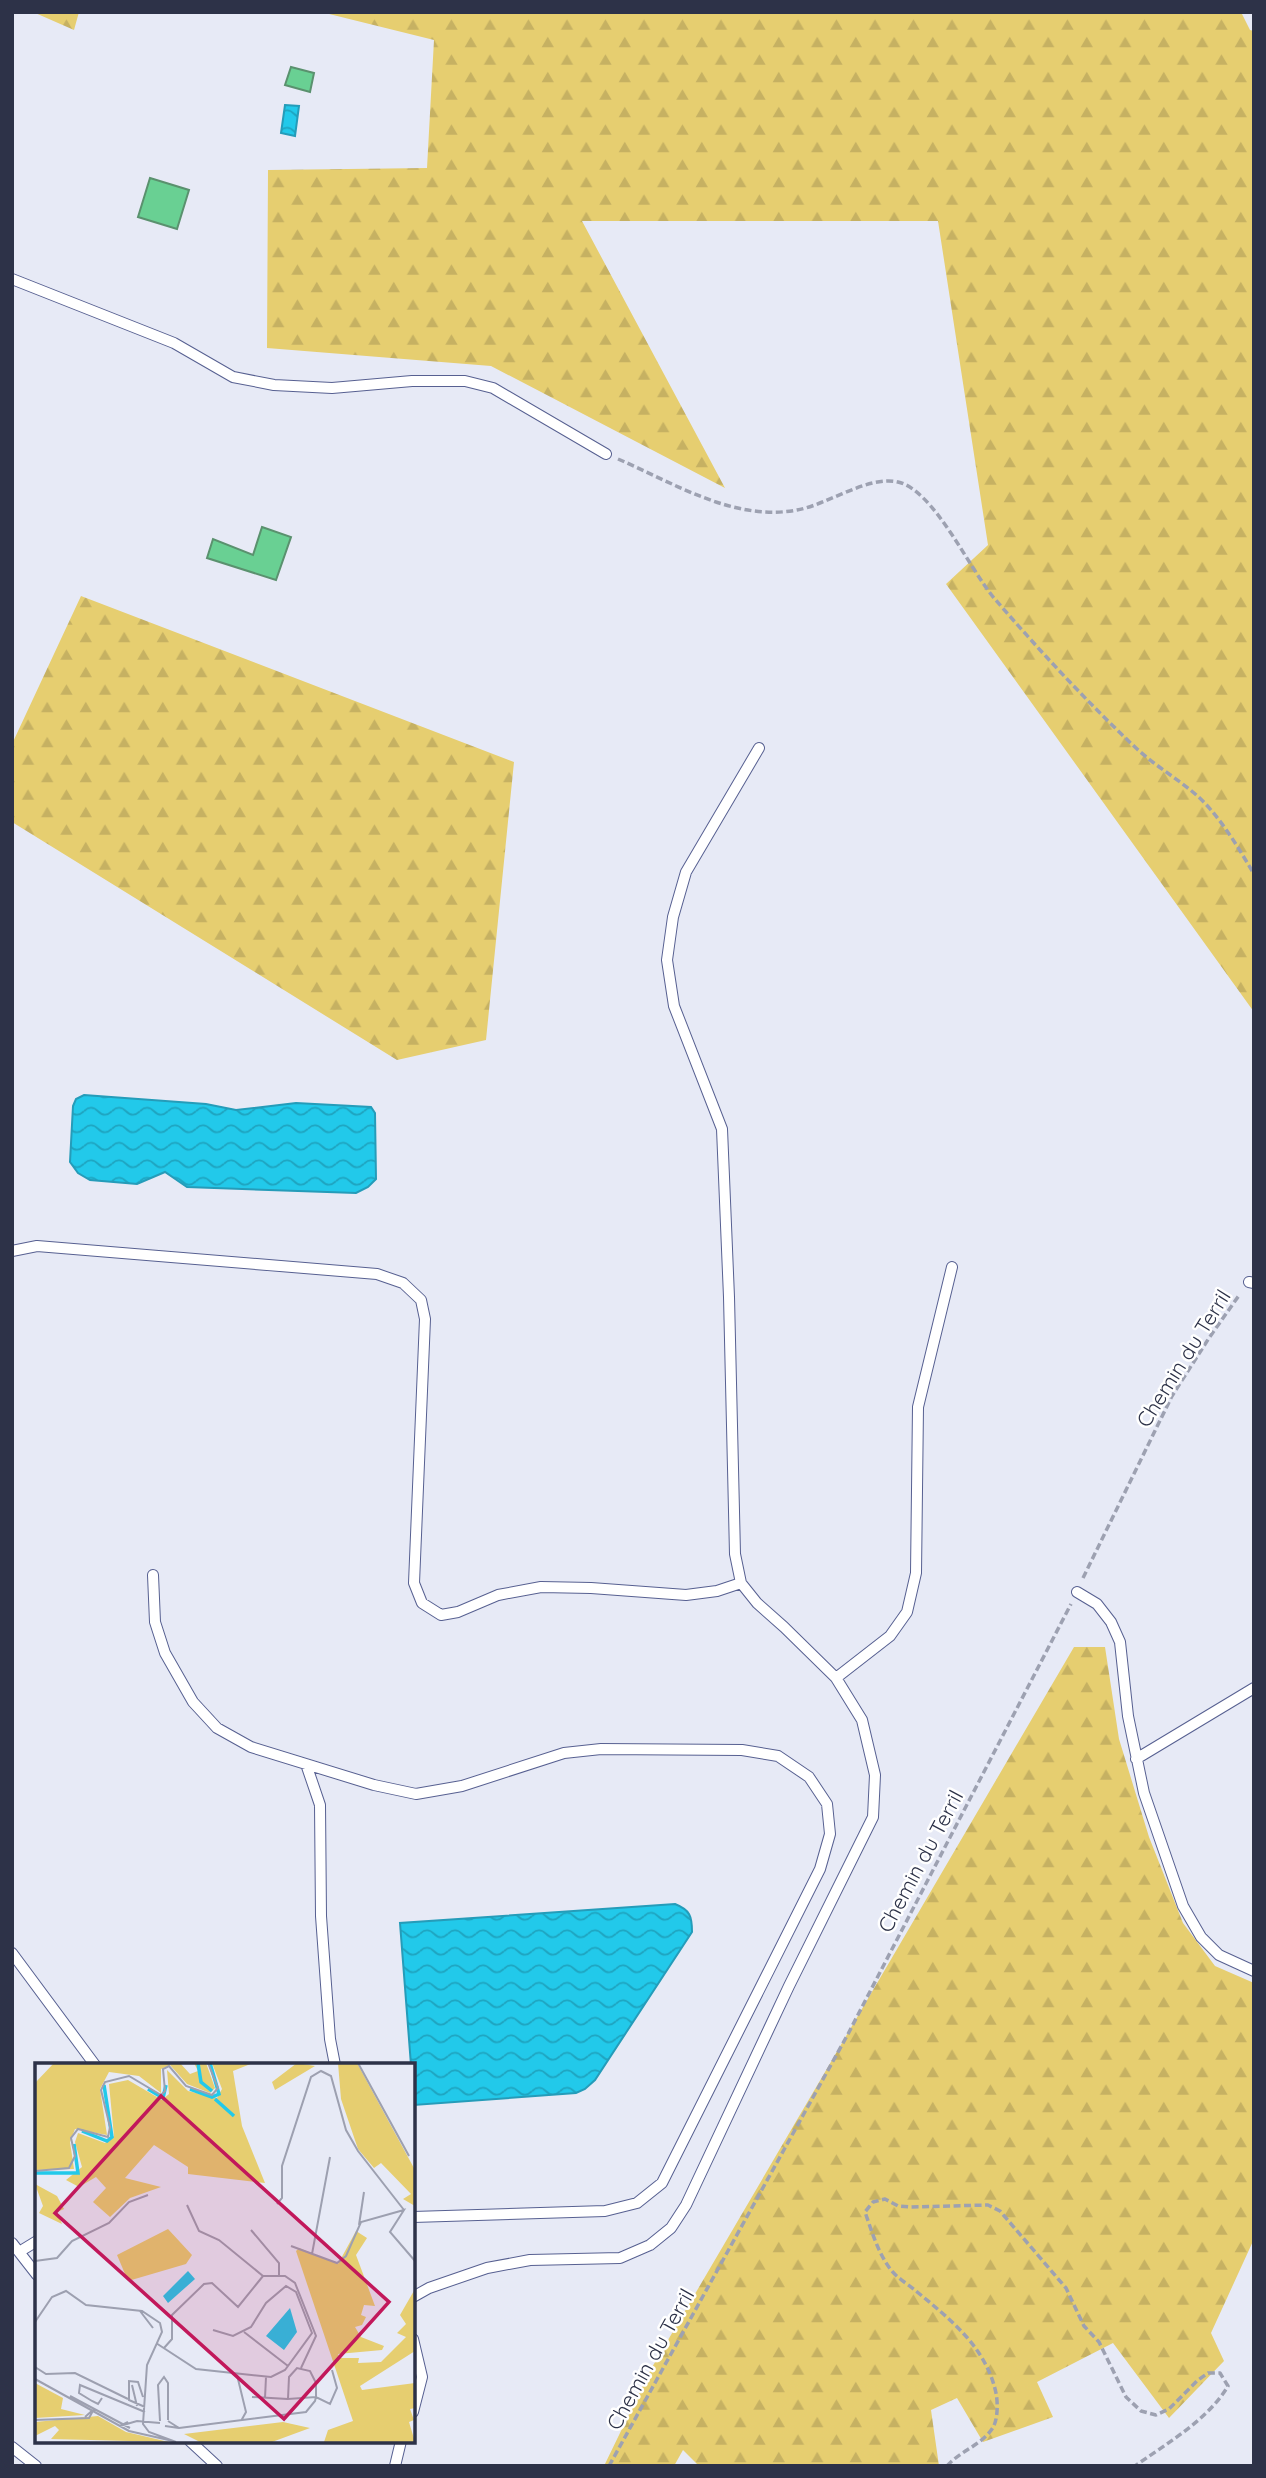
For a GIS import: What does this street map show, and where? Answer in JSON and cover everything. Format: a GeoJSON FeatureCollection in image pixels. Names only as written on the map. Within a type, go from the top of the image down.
{"type":"FeatureCollection","features":[{"type":"Feature","properties":{"kind":"lane"},"geometry":{"type":"LineString","coordinates":[[12,279],[174,343],[233,377],[274,385],[332,388],[412,381],[464,381],[493,388],[606,454]]}},
{"type":"Feature","properties":{"kind":"lane"},"geometry":{"type":"LineString","coordinates":[[415,2296],[429,2288],[487,2268],[519,2262],[620,2258],[650,2245],[671,2228],[686,2205],[789,1986],[873,1817],[875,1775],[862,1720],[836,1678],[757,1603],[741,1583],[735,1555],[722,1129],[674,1006],[667,960],[673,917],[686,872],[760,748]]}},
{"type":"Feature","properties":{"kind":"lane"},"geometry":{"type":"LineString","coordinates":[[12,1251],[37,1246],[377,1274],[403,1283],[421,1300],[425,1319],[414,1583],[422,1603],[441,1615],[458,1612],[498,1595],[541,1587],[686,1595],[717,1591],[741,1583]]}},
{"type":"Feature","properties":{"kind":"lane"},"geometry":{"type":"LineString","coordinates":[[836,1678],[890,1636],[907,1612],[916,1573],[918,1407],[953,1267]]}},
{"type":"Feature","properties":{"kind":"lane"},"geometry":{"type":"LineString","coordinates":[[153,1575],[155,1622],[164,1653],[193,1702],[217,1728],[251,1747],[374,1785],[416,1794],[462,1787],[564,1753],[600,1749],[742,1750],[778,1756],[809,1777],[827,1804],[830,1834],[820,1869],[662,2183],[637,2203],[605,2211],[415,2217]]}},
{"type":"Feature","properties":{"kind":"lane"},"geometry":{"type":"LineString","coordinates":[[1077,1592],[1097,1604],[1111,1622],[1120,1642],[1128,1716],[1136,1759],[1144,1793],[1182,1906],[1201,1937],[1219,1955],[1254,1970]]}},
{"type":"Feature","properties":{"kind":"lane"},"geometry":{"type":"LineString","coordinates":[[1136,1759],[1254,1688]]}},
{"type":"Feature","properties":{"kind":"lane"},"geometry":{"type":"LineString","coordinates":[[306,1764],[320,1805],[321,1916],[330,2039],[335,2063]]}},
{"type":"Feature","properties":{"kind":"lane"},"geometry":{"type":"LineString","coordinates":[[12,1952],[94,2063]]}},
{"type":"Feature","properties":{"kind":"lane"},"geometry":{"type":"LineString","coordinates":[[35,2242],[16,2247],[35,2272]]}},
{"type":"Feature","properties":{"kind":"lane"},"geometry":{"type":"LineString","coordinates":[[415,2347],[422,2377],[415,2404]]}},
{"type":"Feature","properties":{"kind":"lane"},"geometry":{"type":"LineString","coordinates":[[192,2443],[217,2466]]}},
{"type":"Feature","properties":{"kind":"lane"},"geometry":{"type":"LineString","coordinates":[[395,2466],[401,2443]]}},
{"type":"Feature","properties":{"kind":"lane"},"geometry":{"type":"LineString","coordinates":[[12,2447],[36,2466]]}},
{"type":"Feature","properties":{"kind":"path"},"geometry":{"type":"LineString","coordinates":[[606,454],[732,509],[767,514],[800,510],[877,482],[898,482],[918,492],[935,511],[992,596],[1143,755],[1197,795],[1235,841],[1254,873]]}},
{"type":"Feature","properties":{"kind":"path","name":"Chemin du Terril"},"geometry":{"type":"LineString","coordinates":[[609,2466],[848,2034],[1077,1592],[1172,1396],[1209,1338],[1251,1283]]}},
{"type":"Feature","properties":{"kind":"path"},"geometry":{"type":"LineString","coordinates":[[947,2466],[956,2456],[977,2445],[994,2427],[998,2401],[992,2373],[975,2346],[949,2319],[892,2272],[881,2255],[865,2212],[873,2202],[885,2199],[898,2206],[910,2207],[988,2205],[1000,2211],[1066,2288],[1084,2326],[1099,2342],[1126,2397],[1142,2411],[1156,2415],[1169,2409],[1198,2379],[1208,2373],[1220,2373],[1227,2380],[1228,2386],[1222,2396],[1190,2426],[1135,2466]]}},
{"type":"Feature","properties":{"kind":"green space"},"geometry":{"type":"Polygon","coordinates":[[[33,12],[79,12],[74,30],[33,12]]]}},
{"type":"Feature","properties":{"kind":"green space"},"geometry":{"type":"Polygon","coordinates":[[[321,12],[1241,12],[1250,30],[1254,31],[1254,1012],[946,584],[988,545],[938,221],[582,221],[725,488],[491,366],[267,348],[268,170],[427,168],[434,40],[321,12]]]}},
{"type":"Feature","properties":{"kind":"green space"},"geometry":{"type":"Polygon","coordinates":[[[81,596],[514,762],[486,1040],[397,1060],[12,822],[12,744],[81,596]]]}},
{"type":"Feature","properties":{"kind":"green space"},"geometry":{"type":"Polygon","coordinates":[[[1074,1647],[1105,1647],[1119,1739],[1149,1837],[1183,1923],[1215,1966],[1254,1983],[1254,2239],[1211,2333],[1224,2361],[1169,2418],[1113,2343],[1037,2382],[1053,2417],[983,2442],[957,2398],[931,2410],[939,2466],[699,2466],[683,2450],[674,2466],[604,2466],[651,2369],[1074,1647]]]}},
{"type":"Feature","properties":{"kind":"water"},"geometry":{"type":"Polygon","coordinates":[[[285,105],[299,106],[295,136],[281,133],[285,105]]]}},
{"type":"Feature","properties":{"kind":"water"},"geometry":{"type":"Polygon","coordinates":[[[84,1095],[206,1104],[236,1110],[296,1103],[371,1107],[375,1113],[376,1179],[356,1193],[187,1187],[165,1172],[137,1184],[90,1180],[78,1173],[70,1162],[73,1106],[76,1099],[84,1095]]]}},
{"type":"Feature","properties":{"kind":"water"},"geometry":{"type":"Polygon","coordinates":[[[675,1904],[689,1914],[692,1932],[595,2080],[585,2089],[576,2093],[415,2105],[415,2063],[411,2063],[400,1923],[675,1904]]]}},
{"type":"Feature","properties":{"kind":"building"},"geometry":{"type":"Polygon","coordinates":[[[291,67],[314,73],[310,92],[285,85],[291,67]]]}},
{"type":"Feature","properties":{"kind":"building"},"geometry":{"type":"Polygon","coordinates":[[[150,178],[189,190],[177,229],[138,217],[150,178]]]}},
{"type":"Feature","properties":{"kind":"building"},"geometry":{"type":"Polygon","coordinates":[[[262,527],[291,537],[276,580],[207,558],[213,539],[253,555],[262,527]]]}}]}
